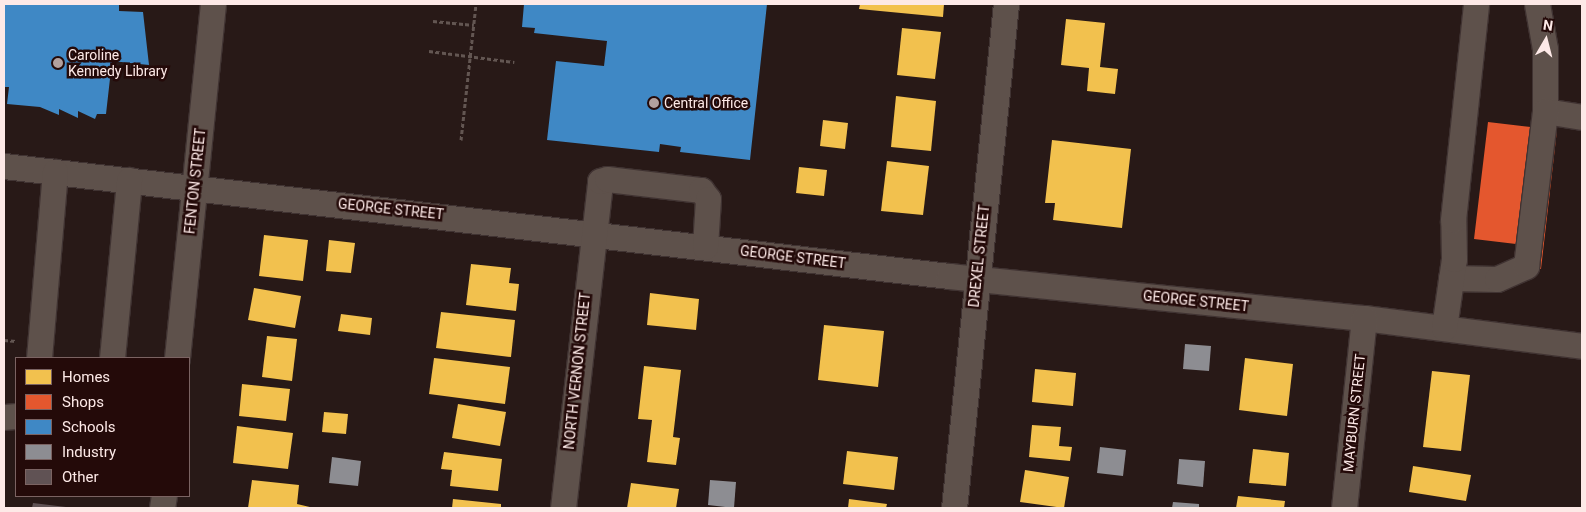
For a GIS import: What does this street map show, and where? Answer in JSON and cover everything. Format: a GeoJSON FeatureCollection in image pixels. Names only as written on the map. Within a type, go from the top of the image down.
{"type":"FeatureCollection","features":[{"type":"Feature","properties":{"kind":"street","name":"FENTON STREET"},"geometry":{"type":"LineString","coordinates":[[177,357],[213,4]]}},
{"type":"Feature","properties":{"kind":"street","name":"DREXEL STREET"},"geometry":{"type":"LineString","coordinates":[[954,508],[1006,4]]}},
{"type":"Feature","properties":{"kind":"street"},"geometry":{"type":"LineString","coordinates":[[1444,328],[1451,278],[1453,220],[1476,4]]}},
{"type":"Feature","properties":{"kind":"street"},"geometry":{"type":"LineString","coordinates":[[1451,278],[1497,279],[1526,266],[1545,111],[1546,49],[1537,4]]}},
{"type":"Feature","properties":{"kind":"street"},"geometry":{"type":"LineString","coordinates":[[1545,111],[1582,117]]}},
{"type":"Feature","properties":{"kind":"street","name":"GEORGE STREET"},"geometry":{"type":"LineString","coordinates":[[4,166],[977,279],[1364,318],[1582,346]]}},
{"type":"Feature","properties":{"kind":"street"},"geometry":{"type":"LineString","coordinates":[[39,357],[55,172]]}},
{"type":"Feature","properties":{"kind":"street","name":"NORTH VERNON STREET"},"geometry":{"type":"LineString","coordinates":[[562,508],[592,234],[603,179],[696,188],[708,199],[705,247]]}},
{"type":"Feature","properties":{"kind":"street"},"geometry":{"type":"LineString","coordinates":[[112,357],[130,180]]}},
{"type":"Feature","properties":{"kind":"street","name":"MAYBURN STREET"},"geometry":{"type":"LineString","coordinates":[[1344,508],[1364,318]]}},
{"type":"Feature","properties":{"kind":"path"},"geometry":{"type":"LineString","coordinates":[[461,140],[476,4]]}},
{"type":"Feature","properties":{"kind":"path"},"geometry":{"type":"LineString","coordinates":[[433,21],[474,25]]}},
{"type":"Feature","properties":{"kind":"path"},"geometry":{"type":"LineString","coordinates":[[429,51],[514,62]]}},
{"type":"Feature","properties":{"kind":"building: Homes"},"geometry":{"type":"Polygon","coordinates":[[[860,4],[944,4],[943,17],[859,9],[860,4]]]}},
{"type":"Feature","properties":{"kind":"building: Homes"},"geometry":{"type":"Polygon","coordinates":[[[1066,19],[1105,23],[1100,67],[1118,69],[1115,94],[1087,91],[1089,68],[1061,65],[1066,19]]]}},
{"type":"Feature","properties":{"kind":"building: Homes"},"geometry":{"type":"Polygon","coordinates":[[[902,28],[941,32],[935,79],[897,75],[902,28]]]}},
{"type":"Feature","properties":{"kind":"building: Homes"},"geometry":{"type":"Polygon","coordinates":[[[896,96],[936,101],[931,151],[891,147],[896,96]]]}},
{"type":"Feature","properties":{"kind":"building: Homes"},"geometry":{"type":"Polygon","coordinates":[[[823,120],[848,123],[845,149],[820,146],[823,120]]]}},
{"type":"Feature","properties":{"kind":"building: Homes"},"geometry":{"type":"Polygon","coordinates":[[[1052,140],[1131,149],[1122,228],[1053,220],[1055,203],[1045,203],[1052,140]]]}},
{"type":"Feature","properties":{"kind":"building: Homes"},"geometry":{"type":"Polygon","coordinates":[[[887,161],[929,166],[923,215],[881,211],[887,161]]]}},
{"type":"Feature","properties":{"kind":"building: Homes"},"geometry":{"type":"Polygon","coordinates":[[[799,167],[827,170],[824,196],[796,193],[799,167]]]}},
{"type":"Feature","properties":{"kind":"building: Homes"},"geometry":{"type":"Polygon","coordinates":[[[264,235],[308,240],[303,281],[259,276],[264,235]]]}},
{"type":"Feature","properties":{"kind":"building: Homes"},"geometry":{"type":"Polygon","coordinates":[[[329,240],[355,243],[351,273],[326,271],[329,240]]]}},
{"type":"Feature","properties":{"kind":"building: Homes"},"geometry":{"type":"Polygon","coordinates":[[[471,264],[511,268],[509,283],[519,284],[516,311],[466,305],[471,264]]]}},
{"type":"Feature","properties":{"kind":"building: Homes"},"geometry":{"type":"Polygon","coordinates":[[[254,288],[301,296],[295,328],[248,320],[254,288]]]}},
{"type":"Feature","properties":{"kind":"building: Homes"},"geometry":{"type":"Polygon","coordinates":[[[650,293],[699,299],[696,330],[647,325],[650,293]]]}},
{"type":"Feature","properties":{"kind":"building: Homes"},"geometry":{"type":"Polygon","coordinates":[[[441,312],[515,320],[511,357],[436,348],[441,312]]]}},
{"type":"Feature","properties":{"kind":"building: Homes"},"geometry":{"type":"Polygon","coordinates":[[[341,314],[372,318],[370,335],[338,331],[341,314]]]}},
{"type":"Feature","properties":{"kind":"building: Homes"},"geometry":{"type":"Polygon","coordinates":[[[824,325],[884,331],[878,387],[818,380],[824,325]]]}},
{"type":"Feature","properties":{"kind":"building: Homes"},"geometry":{"type":"Polygon","coordinates":[[[267,336],[297,339],[292,381],[262,377],[267,336]]]}},
{"type":"Feature","properties":{"kind":"building: Homes"},"geometry":{"type":"Polygon","coordinates":[[[434,358],[510,367],[505,404],[429,394],[434,358]]]}},
{"type":"Feature","properties":{"kind":"building: Homes"},"geometry":{"type":"Polygon","coordinates":[[[1245,358],[1293,364],[1287,416],[1239,410],[1245,358]]]}},
{"type":"Feature","properties":{"kind":"building: Homes"},"geometry":{"type":"Polygon","coordinates":[[[644,366],[681,370],[673,437],[680,438],[676,465],[647,462],[652,420],[638,419],[644,366]]]}},
{"type":"Feature","properties":{"kind":"building: Homes"},"geometry":{"type":"Polygon","coordinates":[[[1035,369],[1076,373],[1073,406],[1032,402],[1035,369]]]}},
{"type":"Feature","properties":{"kind":"building: Homes"},"geometry":{"type":"Polygon","coordinates":[[[1432,371],[1470,375],[1461,451],[1423,447],[1432,371]]]}},
{"type":"Feature","properties":{"kind":"building: Homes"},"geometry":{"type":"Polygon","coordinates":[[[242,384],[290,389],[286,421],[239,416],[242,384]]]}},
{"type":"Feature","properties":{"kind":"building: Homes"},"geometry":{"type":"Polygon","coordinates":[[[458,404],[506,412],[500,446],[452,438],[458,404]]]}},
{"type":"Feature","properties":{"kind":"building: Homes"},"geometry":{"type":"Polygon","coordinates":[[[324,412],[348,414],[346,434],[322,432],[324,412]]]}},
{"type":"Feature","properties":{"kind":"building: Homes"},"geometry":{"type":"Polygon","coordinates":[[[1032,425],[1061,427],[1059,446],[1072,447],[1070,461],[1029,457],[1032,425]]]}},
{"type":"Feature","properties":{"kind":"building: Homes"},"geometry":{"type":"Polygon","coordinates":[[[237,426],[293,433],[288,469],[233,463],[237,426]]]}},
{"type":"Feature","properties":{"kind":"building: Homes"},"geometry":{"type":"Polygon","coordinates":[[[1253,449],[1289,453],[1286,486],[1249,483],[1253,449]]]}},
{"type":"Feature","properties":{"kind":"building: Homes"},"geometry":{"type":"Polygon","coordinates":[[[847,451],[898,457],[894,490],[843,484],[847,451]]]}},
{"type":"Feature","properties":{"kind":"building: Homes"},"geometry":{"type":"Polygon","coordinates":[[[444,452],[502,459],[498,491],[450,486],[452,470],[441,469],[444,452]]]}},
{"type":"Feature","properties":{"kind":"building: Homes"},"geometry":{"type":"Polygon","coordinates":[[[1413,466],[1471,475],[1466,501],[1409,492],[1413,466]]]}},
{"type":"Feature","properties":{"kind":"building: Homes"},"geometry":{"type":"Polygon","coordinates":[[[1025,470],[1069,477],[1064,508],[1020,502],[1025,470]]]}},
{"type":"Feature","properties":{"kind":"building: Homes"},"geometry":{"type":"Polygon","coordinates":[[[252,480],[299,485],[297,504],[314,508],[248,508],[252,480]]]}},
{"type":"Feature","properties":{"kind":"building: Homes"},"geometry":{"type":"Polygon","coordinates":[[[631,483],[679,489],[676,508],[627,508],[631,483]]]}},
{"type":"Feature","properties":{"kind":"building: Homes"},"geometry":{"type":"Polygon","coordinates":[[[1238,496],[1285,501],[1284,508],[1236,508],[1238,496]]]}},
{"type":"Feature","properties":{"kind":"building: Homes"},"geometry":{"type":"Polygon","coordinates":[[[453,499],[501,504],[501,508],[452,508],[453,499]]]}},
{"type":"Feature","properties":{"kind":"building: Homes"},"geometry":{"type":"Polygon","coordinates":[[[849,499],[887,504],[886,508],[848,508],[849,499]]]}},
{"type":"Feature","properties":{"kind":"building: Shops"},"geometry":{"type":"Polygon","coordinates":[[[1488,122],[1557,130],[1541,269],[1513,266],[1516,244],[1474,239],[1488,122]]]}},
{"type":"Feature","properties":{"kind":"building: Schools","name":"Caroline Kennedy Library"},"geometry":{"type":"Polygon","coordinates":[[[4,4],[119,4],[119,11],[143,12],[149,65],[112,61],[106,114],[97,114],[95,119],[78,111],[78,118],[59,109],[59,115],[40,107],[7,104],[9,87],[4,87],[4,4]]]}},
{"type":"Feature","properties":{"kind":"building: Schools","name":"Central Office"},"geometry":{"type":"Polygon","coordinates":[[[524,4],[767,4],[750,160],[680,152],[681,147],[660,144],[659,152],[547,140],[556,61],[604,66],[607,41],[534,33],[535,28],[522,27],[524,4]]]}},
{"type":"Feature","properties":{"kind":"building: Industry"},"geometry":{"type":"Polygon","coordinates":[[[1185,344],[1211,346],[1209,371],[1183,369],[1185,344]]]}},
{"type":"Feature","properties":{"kind":"building: Industry"},"geometry":{"type":"Polygon","coordinates":[[[1100,447],[1126,450],[1123,476],[1097,473],[1100,447]]]}},
{"type":"Feature","properties":{"kind":"building: Industry"},"geometry":{"type":"Polygon","coordinates":[[[332,457],[361,461],[358,486],[329,483],[332,457]]]}},
{"type":"Feature","properties":{"kind":"building: Industry"},"geometry":{"type":"Polygon","coordinates":[[[1179,459],[1205,461],[1203,487],[1177,484],[1179,459]]]}},
{"type":"Feature","properties":{"kind":"building: Industry"},"geometry":{"type":"Polygon","coordinates":[[[710,480],[736,482],[734,508],[708,505],[710,480]]]}},
{"type":"Feature","properties":{"kind":"building: Industry"},"geometry":{"type":"Polygon","coordinates":[[[1173,502],[1199,504],[1199,508],[1172,508],[1173,502]]]}},
{"type":"Feature","properties":{"kind":"building: Other"},"geometry":{"type":"Polygon","coordinates":[[[33,503],[66,507],[66,508],[32,508],[33,503]]]}},
{"type":"Feature","properties":{"kind":"place","name":"Caroline Kennedy Library"},"geometry":{"type":"Point","coordinates":[58,63]}},
{"type":"Feature","properties":{"kind":"place","name":"Central Office"},"geometry":{"type":"Point","coordinates":[654,103]}}]}
